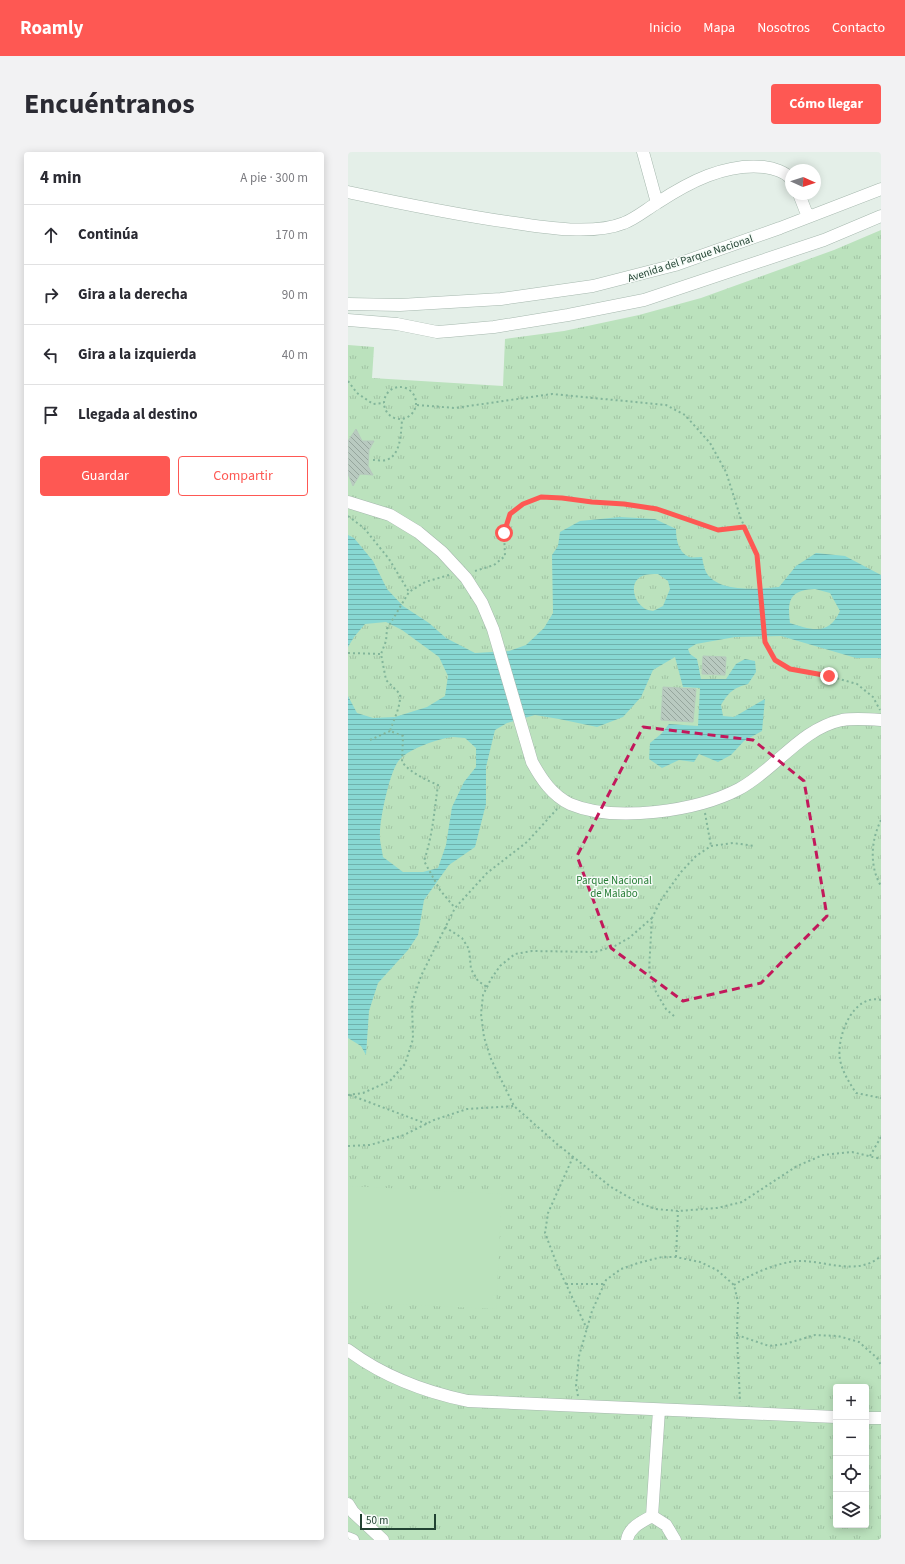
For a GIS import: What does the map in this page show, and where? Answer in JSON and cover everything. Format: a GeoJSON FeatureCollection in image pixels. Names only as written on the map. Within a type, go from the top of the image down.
{"type":"FeatureCollection","features":[{"type":"Feature","properties":{"kind":"street"},"geometry":{"type":"LineString","coordinates":[[643,152],[657,203]]}},
{"type":"Feature","properties":{"kind":"street"},"geometry":{"type":"LineString","coordinates":[[348,192],[478,218],[548,228],[602,229],[624,223],[700,178],[733,168],[752,166],[770,168],[785,174]]}},
{"type":"Feature","properties":{"kind":"street","name":"Avenida del Parque Nacional"},"geometry":{"type":"LineString","coordinates":[[348,304],[400,305],[501,300],[593,286],[675,265],[881,189]]}},
{"type":"Feature","properties":{"kind":"street"},"geometry":{"type":"LineString","coordinates":[[801,200],[808,217]]}},
{"type":"Feature","properties":{"kind":"street"},"geometry":{"type":"LineString","coordinates":[[348,320],[397,324],[437,332],[494,327],[568,315],[644,300],[824,240],[881,216]]}},
{"type":"Feature","properties":{"kind":"street"},"geometry":{"type":"LineString","coordinates":[[397,324],[400,305]]}},
{"type":"Feature","properties":{"kind":"street"},"geometry":{"type":"LineString","coordinates":[[348,502],[396,518],[418,532],[442,552],[459,571],[482,603],[493,629],[532,762],[542,781],[554,793],[570,803],[587,809],[609,812],[645,813],[681,808],[721,797],[757,778],[807,736],[824,727],[841,720],[881,720]]}},
{"type":"Feature","properties":{"kind":"street"},"geometry":{"type":"LineString","coordinates":[[348,1350],[364,1362],[385,1374],[439,1395],[468,1401],[833,1417]]}},
{"type":"Feature","properties":{"kind":"street"},"geometry":{"type":"LineString","coordinates":[[652,1516],[659,1410]]}},
{"type":"Feature","properties":{"kind":"street"},"geometry":{"type":"LineString","coordinates":[[869,1418],[881,1418]]}},
{"type":"Feature","properties":{"kind":"street"},"geometry":{"type":"LineString","coordinates":[[348,1504],[353,1512],[383,1540]]}},
{"type":"Feature","properties":{"kind":"street"},"geometry":{"type":"LineString","coordinates":[[627,1540],[628,1534],[635,1526],[652,1516]]}},
{"type":"Feature","properties":{"kind":"street"},"geometry":{"type":"LineString","coordinates":[[652,1516],[666,1525],[675,1540]]}},
{"type":"Feature","properties":{"kind":"street"},"geometry":{"type":"LineString","coordinates":[[348,1538],[353,1540]]}},
{"type":"Feature","properties":{"kind":"path"},"geometry":{"type":"LineString","coordinates":[[348,381],[358,393],[373,404],[384,403]]}},
{"type":"Feature","properties":{"kind":"path"},"geometry":{"type":"LineString","coordinates":[[400,387],[412,392],[415,396],[417,405],[412,415],[402,420],[391,417],[385,408],[384,403],[385,398],[391,390],[400,387]]}},
{"type":"Feature","properties":{"kind":"path"},"geometry":{"type":"LineString","coordinates":[[417,405],[455,408],[552,394],[666,405],[685,415],[710,443],[726,472],[744,527],[757,555],[765,642],[775,660],[790,669],[829,676],[857,684],[873,697],[881,711]]}},
{"type":"Feature","properties":{"kind":"path"},"geometry":{"type":"LineString","coordinates":[[373,460],[386,460],[395,453],[400,438],[402,420]]}},
{"type":"Feature","properties":{"kind":"path"},"geometry":{"type":"LineString","coordinates":[[390,731],[400,703],[400,694],[386,680],[381,654],[386,642],[387,629],[403,600],[409,592],[425,582],[459,571],[473,572],[494,565],[504,556],[504,533],[510,514],[523,504],[541,497],[624,504],[657,509],[718,530],[744,527]]}},
{"type":"Feature","properties":{"kind":"path"},"geometry":{"type":"LineString","coordinates":[[348,516],[364,528],[389,559],[409,592]]}},
{"type":"Feature","properties":{"kind":"path"},"geometry":{"type":"LineString","coordinates":[[348,653],[381,654]]}},
{"type":"Feature","properties":{"kind":"path"},"geometry":{"type":"LineString","coordinates":[[370,740],[390,731],[402,736],[402,762],[426,780],[438,785],[434,808],[433,829],[424,861],[440,890],[455,908]]}},
{"type":"Feature","properties":{"kind":"path"},"geometry":{"type":"LineString","coordinates":[[349,1095],[364,1093],[390,1081],[405,1064],[413,1039],[412,1003],[421,976],[455,908],[487,873],[527,842],[565,800]]}},
{"type":"Feature","properties":{"kind":"path"},"geometry":{"type":"LineString","coordinates":[[703,802],[711,846]]}},
{"type":"Feature","properties":{"kind":"path"},"geometry":{"type":"LineString","coordinates":[[881,820],[875,832],[872,857],[878,881],[881,886]]}},
{"type":"Feature","properties":{"kind":"path"},"geometry":{"type":"LineString","coordinates":[[755,846],[733,843],[711,846],[696,856],[681,872],[661,900],[652,918],[629,938],[615,946],[595,952],[532,951],[515,954],[500,966],[483,995],[481,1014],[484,1037],[491,1059],[514,1106],[611,1186],[639,1203],[656,1209],[678,1211],[717,1208],[742,1202],[797,1166],[822,1155],[852,1152],[881,1159]]}},
{"type":"Feature","properties":{"kind":"path"},"geometry":{"type":"LineString","coordinates":[[652,918],[649,970],[656,992],[666,1009],[674,1016]]}},
{"type":"Feature","properties":{"kind":"path"},"geometry":{"type":"LineString","coordinates":[[445,927],[462,938],[469,949],[471,969],[478,981],[487,987]]}},
{"type":"Feature","properties":{"kind":"path"},"geometry":{"type":"LineString","coordinates":[[881,1000],[875,999],[860,1004],[847,1020],[840,1039],[840,1059],[846,1077],[856,1093],[881,1098]]}},
{"type":"Feature","properties":{"kind":"path"},"geometry":{"type":"LineString","coordinates":[[349,1095],[427,1124]]}},
{"type":"Feature","properties":{"kind":"path"},"geometry":{"type":"LineString","coordinates":[[348,1146],[370,1145],[404,1134],[468,1109],[514,1106]]}},
{"type":"Feature","properties":{"kind":"path"},"geometry":{"type":"LineString","coordinates":[[870,1156],[881,1137]]}},
{"type":"Feature","properties":{"kind":"path"},"geometry":{"type":"LineString","coordinates":[[573,1156],[548,1213],[546,1233],[566,1284],[587,1329]]}},
{"type":"Feature","properties":{"kind":"path"},"geometry":{"type":"LineString","coordinates":[[676,1257],[678,1211]]}},
{"type":"Feature","properties":{"kind":"path"},"geometry":{"type":"LineString","coordinates":[[734,1285],[748,1276],[796,1261],[813,1262],[833,1266],[859,1266],[881,1256]]}},
{"type":"Feature","properties":{"kind":"path"},"geometry":{"type":"LineString","coordinates":[[581,1406],[576,1386],[579,1356],[592,1311],[606,1280],[620,1269],[662,1257],[676,1257],[706,1264],[717,1270],[734,1285],[738,1302],[737,1335],[741,1413]]}},
{"type":"Feature","properties":{"kind":"path"},"geometry":{"type":"LineString","coordinates":[[566,1284],[604,1284]]}},
{"type":"Feature","properties":{"kind":"path"},"geometry":{"type":"LineString","coordinates":[[737,1335],[769,1346],[785,1344],[815,1335],[838,1336],[859,1342],[877,1358],[881,1365]]}},
{"type":"Feature","properties":{"kind":"highlighted area"},"geometry":{"type":"Polygon","coordinates":[[[643,727],[753,740],[804,781],[827,916],[761,983],[683,1001],[611,948],[577,856],[643,727]]]}},
{"type":"Feature","properties":{"kind":"green space","name":"Parque Nacional de Malabo"},"geometry":{"type":"Polygon","coordinates":[[[881,230],[881,1540],[348,1540],[348,345],[374,347],[372,378],[503,386],[505,339],[564,331],[639,315],[701,298],[834,250],[881,230]]]}},
{"type":"Feature","properties":{"kind":"green space"},"geometry":{"type":"Polygon","coordinates":[[[348,1186],[502,1194],[496,1309],[348,1302],[348,1186]]]}},
{"type":"Feature","properties":{"kind":"water"},"geometry":{"type":"Polygon","coordinates":[[[620,517],[655,519],[676,529],[677,541],[682,552],[689,557],[702,557],[705,570],[711,579],[729,587],[750,589],[779,587],[796,566],[816,553],[845,556],[881,575],[881,658],[856,658],[781,636],[735,637],[696,644],[688,649],[690,654],[697,659],[701,679],[726,679],[736,664],[745,659],[755,661],[756,672],[748,684],[732,691],[721,705],[723,716],[734,717],[765,699],[762,731],[744,741],[731,755],[718,762],[699,754],[694,762],[679,760],[662,768],[649,759],[650,743],[661,734],[669,724],[698,726],[700,688],[683,687],[675,657],[653,670],[641,697],[623,717],[597,727],[535,715],[507,723],[495,730],[486,767],[486,804],[475,847],[449,865],[424,900],[418,935],[408,950],[378,983],[369,1011],[366,1055],[361,1046],[348,1038],[348,696],[357,713],[373,718],[395,717],[427,707],[445,696],[448,676],[439,657],[402,630],[386,622],[365,624],[348,647],[348,535],[354,538],[373,561],[387,589],[403,606],[429,623],[446,638],[475,653],[509,651],[526,645],[544,628],[553,613],[552,555],[558,546],[560,532],[580,521],[620,517]],[[648,574],[642,576],[635,583],[634,587],[635,596],[640,605],[653,611],[663,606],[670,589],[668,581],[658,574],[648,574]],[[815,589],[795,594],[792,598],[789,608],[790,623],[812,629],[825,628],[836,619],[840,611],[830,593],[815,589]],[[447,738],[432,742],[405,755],[396,764],[389,783],[380,826],[380,842],[383,857],[403,872],[423,872],[438,868],[446,845],[452,807],[464,782],[476,767],[476,748],[465,738],[447,738]]]}},
{"type":"Feature","properties":{"kind":"building"},"geometry":{"type":"Polygon","coordinates":[[[356,429],[362,441],[374,441],[369,450],[368,466],[373,475],[360,474],[353,486],[348,474],[348,441],[356,429]]]}},
{"type":"Feature","properties":{"kind":"building"},"geometry":{"type":"Polygon","coordinates":[[[703,656],[726,657],[725,675],[702,674],[703,656]]]}},
{"type":"Feature","properties":{"kind":"building"},"geometry":{"type":"Polygon","coordinates":[[[663,687],[696,689],[693,722],[661,720],[663,687]]]}},
{"type":"Feature","properties":{"kind":"route"},"geometry":{"type":"LineString","coordinates":[[504,533],[510,514],[523,504],[541,497],[624,504],[657,509],[718,530],[744,527],[757,555],[765,642],[775,660],[790,669],[829,676]]}}]}
